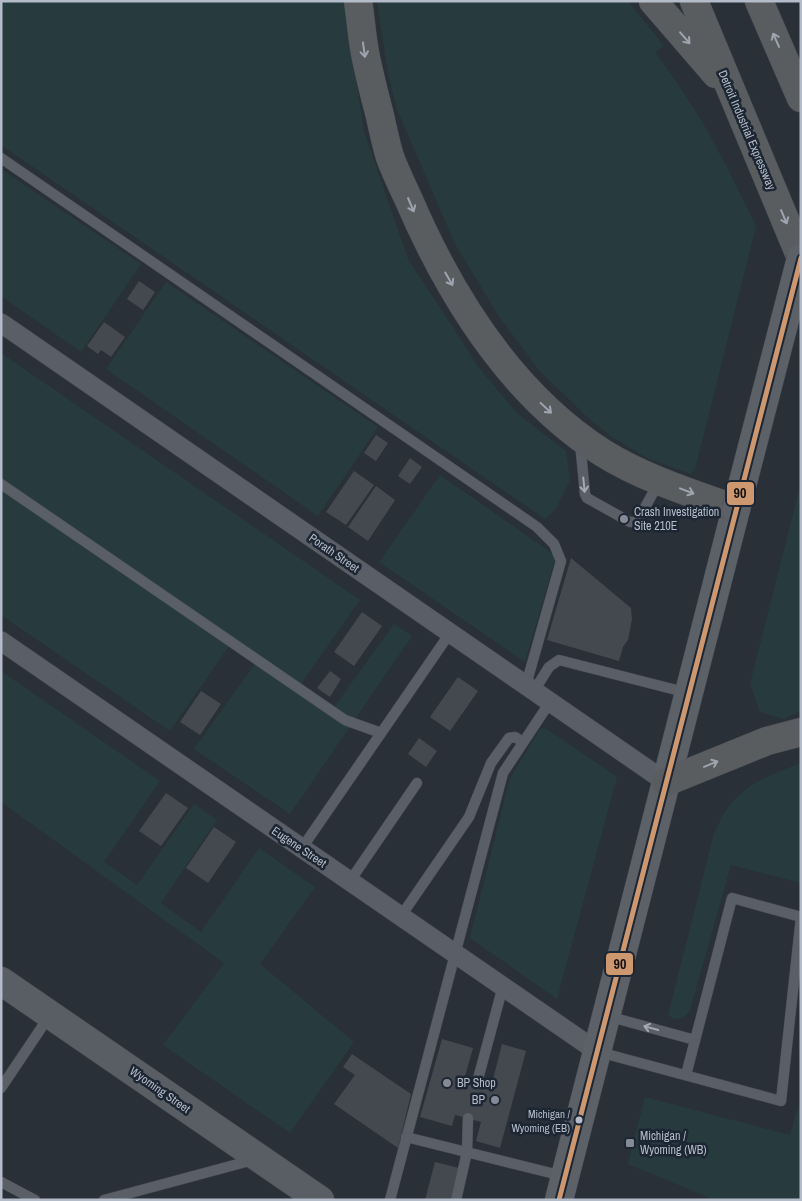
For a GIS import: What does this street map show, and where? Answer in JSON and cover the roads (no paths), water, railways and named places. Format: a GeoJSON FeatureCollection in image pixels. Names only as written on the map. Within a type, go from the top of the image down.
{"type":"FeatureCollection","features":[{"type":"Feature","properties":{"kind":"highway"},"geometry":{"type":"LineString","coordinates":[[358,1],[365,56],[390,156],[424,237],[467,310],[504,363],[536,398],[579,436],[626,466],[736,508]]}},
{"type":"Feature","properties":{"kind":"highway"},"geometry":{"type":"LineString","coordinates":[[653,1],[731,92]]}},
{"type":"Feature","properties":{"kind":"highway","name":"Detroit Industrial Expressway"},"geometry":{"type":"LineString","coordinates":[[694,1],[801,258]]}},
{"type":"Feature","properties":{"kind":"highway"},"geometry":{"type":"LineString","coordinates":[[759,1],[801,98]]}},
{"type":"Feature","properties":{"kind":"highway"},"geometry":{"type":"LineString","coordinates":[[666,782],[767,741],[801,732]]}},
{"type":"Feature","properties":{"kind":"main road"},"geometry":{"type":"LineString","coordinates":[[562,1188],[801,258]]}},
{"type":"Feature","properties":{"kind":"main road","name":"Wyoming Street"},"geometry":{"type":"LineString","coordinates":[[1,980],[259,1158],[306,1196]]}},
{"type":"Feature","properties":{"kind":"street","name":"Porath Street"},"geometry":{"type":"LineString","coordinates":[[1,323],[666,782]]}},
{"type":"Feature","properties":{"kind":"street","name":"Eugene Street"},"geometry":{"type":"LineString","coordinates":[[1,641],[598,1052]]}},
{"type":"Feature","properties":{"kind":"lane"},"geometry":{"type":"LineString","coordinates":[[1,158],[537,527],[554,544],[560,561],[530,688]]}},
{"type":"Feature","properties":{"kind":"lane"},"geometry":{"type":"LineString","coordinates":[[579,436],[585,494],[590,501],[634,522],[641,516],[660,480]]}},
{"type":"Feature","properties":{"kind":"lane"},"geometry":{"type":"LineString","coordinates":[[1,484],[345,720],[381,733]]}},
{"type":"Feature","properties":{"kind":"lane"},"geometry":{"type":"LineString","coordinates":[[302,848],[450,633]]}},
{"type":"Feature","properties":{"kind":"lane"},"geometry":{"type":"LineString","coordinates":[[530,688],[549,667],[559,660],[689,694]]}},
{"type":"Feature","properties":{"kind":"lane"},"geometry":{"type":"LineString","coordinates":[[390,1200],[503,773],[550,702]]}},
{"type":"Feature","properties":{"kind":"lane"},"geometry":{"type":"LineString","coordinates":[[401,916],[469,817],[491,763],[509,738],[515,737],[523,742]]}},
{"type":"Feature","properties":{"kind":"lane"},"geometry":{"type":"LineString","coordinates":[[350,882],[417,783]]}},
{"type":"Feature","properties":{"kind":"lane"},"geometry":{"type":"LineString","coordinates":[[598,1052],[781,1100],[801,917],[732,898],[686,1075]]}},
{"type":"Feature","properties":{"kind":"lane"},"geometry":{"type":"LineString","coordinates":[[478,1080],[503,986]]}},
{"type":"Feature","properties":{"kind":"lane"},"geometry":{"type":"LineString","coordinates":[[1,1088],[6,1072],[50,1014]]}},
{"type":"Feature","properties":{"kind":"lane"},"geometry":{"type":"LineString","coordinates":[[607,1016],[695,1040]]}},
{"type":"Feature","properties":{"kind":"lane"},"geometry":{"type":"LineString","coordinates":[[456,1200],[467,1152],[468,1118]]}},
{"type":"Feature","properties":{"kind":"lane"},"geometry":{"type":"LineString","coordinates":[[406,1137],[467,1152],[562,1188]]}},
{"type":"Feature","properties":{"kind":"lane"},"geometry":{"type":"LineString","coordinates":[[104,1200],[259,1158]]}},
{"type":"Feature","properties":{"kind":"lane"},"geometry":{"type":"LineString","coordinates":[[1,1182],[35,1200]]}},
{"type":"Feature","properties":{"kind":"place","name":"Crash Investigation Site 210E"},"geometry":{"type":"Point","coordinates":[624,519]}},
{"type":"Feature","properties":{"kind":"place","name":"BP Shop"},"geometry":{"type":"Point","coordinates":[447,1083]}},
{"type":"Feature","properties":{"kind":"place","name":"BP"},"geometry":{"type":"Point","coordinates":[495,1100]}},
{"type":"Feature","properties":{"kind":"place","name":"Michigan / Wyoming (EB)"},"geometry":{"type":"Point","coordinates":[579,1120]}},
{"type":"Feature","properties":{"kind":"place","name":"Michigan / Wyoming (WB)"},"geometry":{"type":"Point","coordinates":[630,1143]}}]}
